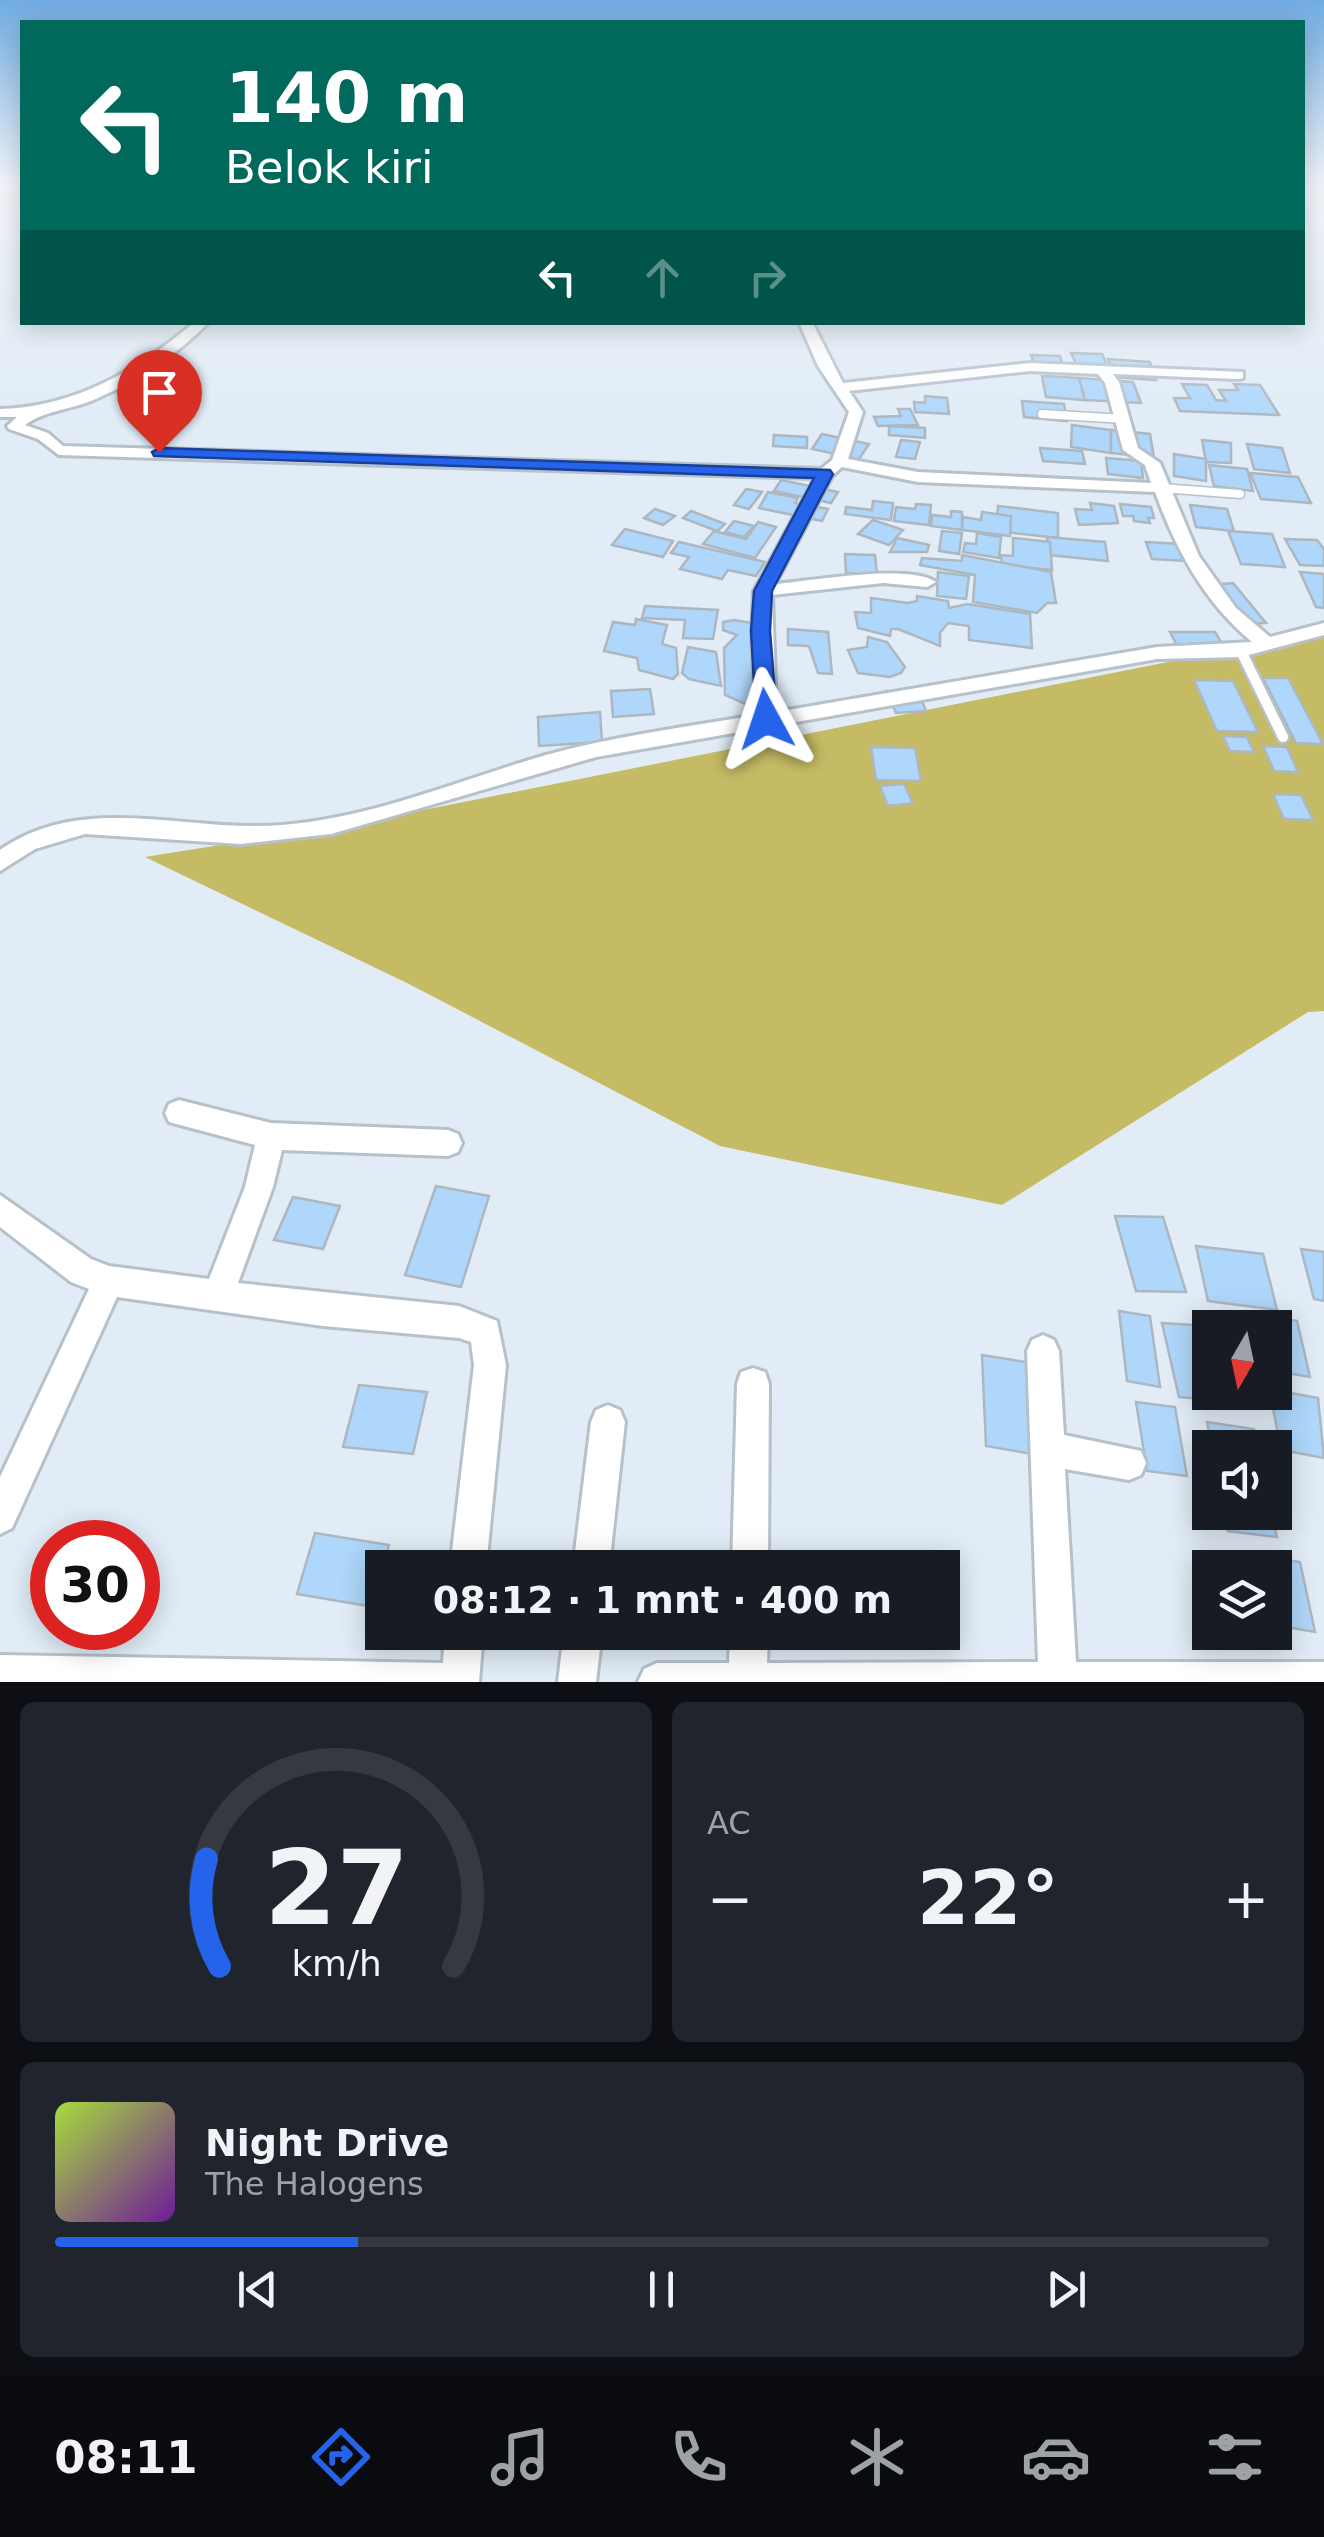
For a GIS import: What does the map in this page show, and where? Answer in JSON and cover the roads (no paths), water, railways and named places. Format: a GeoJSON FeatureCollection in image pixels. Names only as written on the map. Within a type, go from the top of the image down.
{"type":"FeatureCollection","features":[{"type":"Feature","properties":{"kind":"street"},"geometry":{"type":"LineString","coordinates":[[200,325],[171,351],[102,389],[29,415],[14,426],[18,431],[43,436],[59,450],[832,468],[918,477],[1160,488]]}},
{"type":"Feature","properties":{"kind":"street"},"geometry":{"type":"LineString","coordinates":[[766,719],[760,631],[763,591],[832,468],[856,412],[825,366],[806,325]]}},
{"type":"Feature","properties":{"kind":"street"},"geometry":{"type":"LineString","coordinates":[[842,387],[1030,367],[1238,375]]}},
{"type":"Feature","properties":{"kind":"street"},"geometry":{"type":"LineString","coordinates":[[1104,372],[1124,418],[1130,450],[1152,463],[1174,525],[1219,604],[1267,645]]}},
{"type":"Feature","properties":{"kind":"street"},"geometry":{"type":"LineString","coordinates":[[0,413],[29,415]]}},
{"type":"Feature","properties":{"kind":"street"},"geometry":{"type":"LineString","coordinates":[[763,591],[883,578],[927,582]]}},
{"type":"Feature","properties":{"kind":"street"},"geometry":{"type":"LineString","coordinates":[[0,862],[32,838],[74,824],[124,822],[243,836],[366,817],[525,765],[766,719],[1156,653],[1241,651],[1324,628]]}},
{"type":"Feature","properties":{"kind":"street"},"geometry":{"type":"LineString","coordinates":[[179,1113],[271,1136],[448,1143]]}},
{"type":"Feature","properties":{"kind":"street"},"geometry":{"type":"LineString","coordinates":[[217,1297],[259,1186],[271,1136]]}},
{"type":"Feature","properties":{"kind":"street"},"geometry":{"type":"LineString","coordinates":[[0,1209],[82,1271],[109,1281],[217,1297],[458,1322],[486,1332],[490,1366],[470,1550]]}},
{"type":"Feature","properties":{"kind":"street"},"geometry":{"type":"LineString","coordinates":[[0,1516],[109,1281]]}},
{"type":"Feature","properties":{"kind":"street"},"geometry":{"type":"LineString","coordinates":[[1043,1351],[1058,1680]]}},
{"type":"Feature","properties":{"kind":"street"},"geometry":{"type":"LineString","coordinates":[[750,1550],[753,1384]]}},
{"type":"Feature","properties":{"kind":"street"},"geometry":{"type":"LineString","coordinates":[[593,1550],[608,1422]]}},
{"type":"Feature","properties":{"kind":"street"},"geometry":{"type":"LineString","coordinates":[[1047,1449],[1129,1464]]}},
{"type":"Feature","properties":{"kind":"street"},"geometry":{"type":"LineString","coordinates":[[460,1682],[463,1650]]}},
{"type":"Feature","properties":{"kind":"street"},"geometry":{"type":"LineString","coordinates":[[577,1682],[581,1650]]}},
{"type":"Feature","properties":{"kind":"street"},"geometry":{"type":"LineString","coordinates":[[748,1681],[749,1650]]}},
{"type":"Feature","properties":{"kind":"street"},"geometry":{"type":"LineString","coordinates":[[0,1674],[448,1682]]}},
{"type":"Feature","properties":{"kind":"street"},"geometry":{"type":"LineString","coordinates":[[657,1682],[1324,1681]]}},
{"type":"Feature","properties":{"kind":"lane"},"geometry":{"type":"LineString","coordinates":[[1042,414],[1124,418]]}},
{"type":"Feature","properties":{"kind":"lane"},"geometry":{"type":"LineString","coordinates":[[1160,488],[1240,494]]}},
{"type":"Feature","properties":{"kind":"lane"},"geometry":{"type":"LineString","coordinates":[[1241,651],[1283,738]]}}]}
